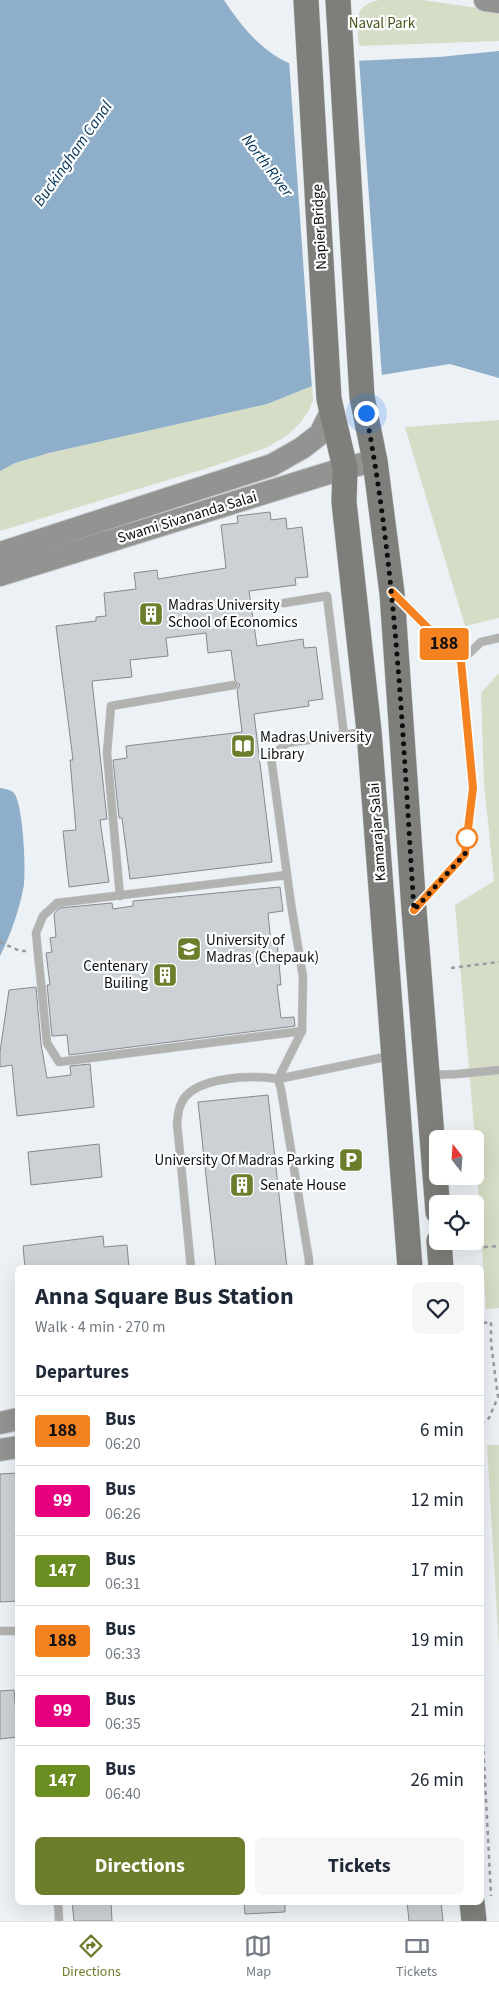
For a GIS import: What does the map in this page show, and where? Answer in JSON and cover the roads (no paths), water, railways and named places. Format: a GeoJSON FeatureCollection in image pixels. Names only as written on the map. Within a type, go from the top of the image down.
{"type":"FeatureCollection","features":[{"type":"Feature","properties":{"kind":"main road","name":"Napier Bridge"},"geometry":{"type":"LineString","coordinates":[[306,0],[330,405]]}},
{"type":"Feature","properties":{"kind":"main road"},"geometry":{"type":"LineString","coordinates":[[342,4],[341,53],[362,397],[375,461],[392,592],[414,910],[437,1195]]}},
{"type":"Feature","properties":{"kind":"main road","name":"Kamarajar Salai"},"geometry":{"type":"LineString","coordinates":[[330,405],[345,468],[344,502],[369,731],[410,1265]]}},
{"type":"Feature","properties":{"kind":"main road"},"geometry":{"type":"LineString","coordinates":[[442,1265],[448,1250]]}},
{"type":"Feature","properties":{"kind":"main road"},"geometry":{"type":"LineString","coordinates":[[461,1905],[463,1921]]}},
{"type":"Feature","properties":{"kind":"main road"},"geometry":{"type":"LineString","coordinates":[[474,1921],[480,1905]]}},
{"type":"Feature","properties":{"kind":"street"},"geometry":{"type":"LineString","coordinates":[[485,0],[499,2]]}},
{"type":"Feature","properties":{"kind":"street","name":"Swami Sivananda Salai"},"geometry":{"type":"LineString","coordinates":[[0,553],[272,465],[302,448],[320,434],[330,405]]}},
{"type":"Feature","properties":{"kind":"street","name":"Swami Sivananda Salai"},"geometry":{"type":"LineString","coordinates":[[0,574],[345,468],[375,461]]}},
{"type":"Feature","properties":{"kind":"street"},"geometry":{"type":"LineString","coordinates":[[0,1423],[15,1420]]}},
{"type":"Feature","properties":{"kind":"street"},"geometry":{"type":"LineString","coordinates":[[0,1450],[15,1448]]}},
{"type":"Feature","properties":{"kind":"lane"},"geometry":{"type":"LineString","coordinates":[[392,592],[461,661],[473,788],[465,854],[414,910]]}},
{"type":"Feature","properties":{"kind":"lane"},"geometry":{"type":"LineString","coordinates":[[284,603],[327,596],[344,735]]}},
{"type":"Feature","properties":{"kind":"lane"},"geometry":{"type":"LineString","coordinates":[[461,661],[481,642],[499,638]]}},
{"type":"Feature","properties":{"kind":"lane"},"geometry":{"type":"LineString","coordinates":[[120,896],[107,753],[111,706],[234,685]]}},
{"type":"Feature","properties":{"kind":"lane"},"geometry":{"type":"LineString","coordinates":[[309,1265],[278,1080],[302,1031],[303,977],[271,757],[287,743],[369,731]]}},
{"type":"Feature","properties":{"kind":"lane"},"geometry":{"type":"LineString","coordinates":[[287,875],[57,903],[43,916],[36,932],[47,1043],[59,1062],[302,1031]]}},
{"type":"Feature","properties":{"kind":"lane"},"geometry":{"type":"LineString","coordinates":[[190,1265],[177,1123],[181,1103],[195,1087],[233,1078],[262,1077],[278,1080],[395,1056]]}},
{"type":"Feature","properties":{"kind":"lane"},"geometry":{"type":"LineString","coordinates":[[428,1075],[499,1070]]}},
{"type":"Feature","properties":{"kind":"lane"},"geometry":{"type":"LineString","coordinates":[[0,1631],[15,1631]]}},
{"type":"Feature","properties":{"kind":"lane"},"geometry":{"type":"LineString","coordinates":[[58,1905],[59,1921]]}},
{"type":"Feature","properties":{"kind":"water"},"geometry":{"type":"Polygon","coordinates":[[[0,0],[224,0],[253,37],[271,53],[291,64],[439,57],[499,51],[499,378],[450,364],[312,386],[267,404],[49,453],[15,463],[0,471],[0,0]]]}},
{"type":"Feature","properties":{"kind":"water"},"geometry":{"type":"Polygon","coordinates":[[[0,788],[14,793],[17,799],[22,822],[25,865],[24,884],[20,901],[0,956],[0,788]]]}},
{"type":"Feature","properties":{"kind":"place","name":"Madras University School of Economics"},"geometry":{"type":"Point","coordinates":[151,614]}},
{"type":"Feature","properties":{"kind":"place","name":"Madras University Library"},"geometry":{"type":"Point","coordinates":[243,746]}},
{"type":"Feature","properties":{"kind":"place","name":"University of Madras (Chepauk)"},"geometry":{"type":"Point","coordinates":[189,949]}},
{"type":"Feature","properties":{"kind":"place","name":"Centenary Builing"},"geometry":{"type":"Point","coordinates":[165,975]}},
{"type":"Feature","properties":{"kind":"place","name":"University Of Madras Parking"},"geometry":{"type":"Point","coordinates":[351,1160]}},
{"type":"Feature","properties":{"kind":"place","name":"Senate House"},"geometry":{"type":"Point","coordinates":[242,1185]}},
{"type":"Feature","properties":{"kind":"park label","name":"Naval Park"},"geometry":{"type":"Point","coordinates":[382,23]}},
{"type":"Feature","properties":{"kind":"water label","name":"Buckingham Canal"},"geometry":{"type":"Point","coordinates":[72,153]}},
{"type":"Feature","properties":{"kind":"water label","name":"North River"},"geometry":{"type":"Point","coordinates":[268,165]}}]}
